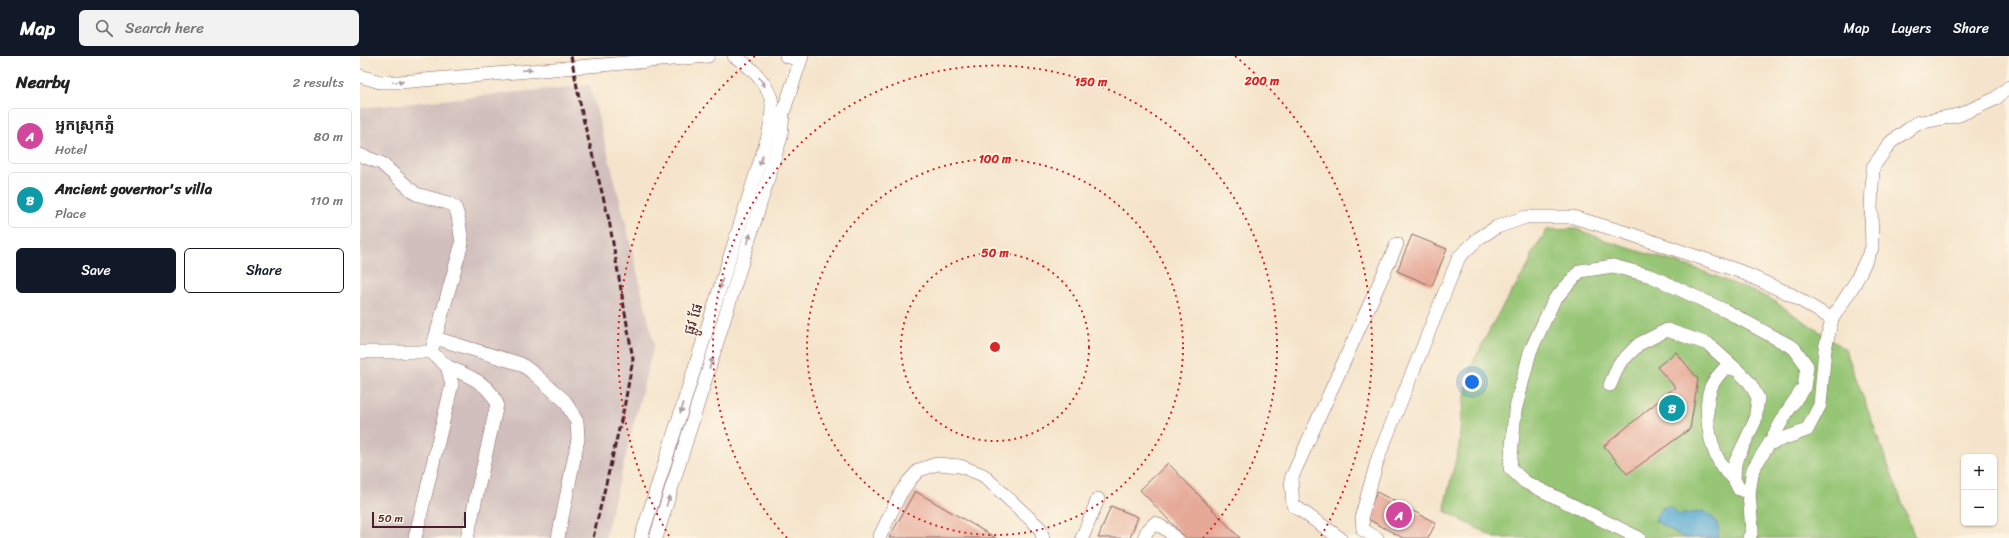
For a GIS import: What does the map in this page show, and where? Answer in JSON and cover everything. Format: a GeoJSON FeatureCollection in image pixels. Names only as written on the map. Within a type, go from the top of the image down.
{"type":"FeatureCollection","features":[{"type":"Feature","properties":{"kind":"street"},"geometry":{"type":"LineString","coordinates":[[362,78],[380,82],[400,82],[708,56]]}},
{"type":"Feature","properties":{"kind":"street"},"geometry":{"type":"LineString","coordinates":[[734,56],[748,65],[761,80],[771,99],[769,133]]}},
{"type":"Feature","properties":{"kind":"street"},"geometry":{"type":"LineString","coordinates":[[786,56],[801,58]]}},
{"type":"Feature","properties":{"kind":"street","name":"ផ្លូវ ផែ"},"geometry":{"type":"LineString","coordinates":[[656,538],[781,137],[783,113],[801,58]]}},
{"type":"Feature","properties":{"kind":"street"},"geometry":{"type":"LineString","coordinates":[[1769,444],[1807,430],[1820,405],[1825,349],[1832,319],[1855,282],[1872,248],[1871,206],[1873,168],[1891,142],[1917,123],[1959,115],[1994,99],[2009,87]]}},
{"type":"Feature","properties":{"kind":"street"},"geometry":{"type":"LineString","coordinates":[[1994,99],[2009,100]]}},
{"type":"Feature","properties":{"kind":"street","name":"ផ្លូវ ផែ"},"geometry":{"type":"LineString","coordinates":[[641,538],[769,133],[783,113]]}},
{"type":"Feature","properties":{"kind":"street"},"geometry":{"type":"LineString","coordinates":[[360,155],[381,162],[416,194],[448,203],[455,207],[458,216],[462,243],[431,352]]}},
{"type":"Feature","properties":{"kind":"street"},"geometry":{"type":"LineString","coordinates":[[1377,538],[1359,534],[1362,515],[1378,458],[1458,257],[1479,238],[1497,227],[1526,217],[1573,217],[1627,233],[1739,271],[1792,295],[1832,319]]}},
{"type":"Feature","properties":{"kind":"street"},"geometry":{"type":"LineString","coordinates":[[1340,538],[1293,505],[1291,479],[1396,244]]}},
{"type":"Feature","properties":{"kind":"street"},"geometry":{"type":"LineString","coordinates":[[1639,538],[1525,482],[1510,468],[1515,411],[1530,352],[1554,300],[1580,271],[1613,266],[1651,276],[1726,311],[1794,348],[1807,366],[1804,388],[1786,412],[1769,444],[1753,469],[1749,493],[1752,531],[1749,538]]}},
{"type":"Feature","properties":{"kind":"street"},"geometry":{"type":"LineString","coordinates":[[1610,385],[1619,364],[1640,344],[1667,330],[1708,344],[1750,383],[1758,398],[1755,421],[1735,464],[1734,479]]}},
{"type":"Feature","properties":{"kind":"street"},"geometry":{"type":"LineString","coordinates":[[435,338],[521,364],[539,377],[565,401],[577,422],[578,439],[558,538]]}},
{"type":"Feature","properties":{"kind":"street"},"geometry":{"type":"LineString","coordinates":[[360,352],[431,352],[447,366],[484,384],[493,394],[497,404],[467,538]]}},
{"type":"Feature","properties":{"kind":"street"},"geometry":{"type":"LineString","coordinates":[[415,538],[452,384],[447,366]]}},
{"type":"Feature","properties":{"kind":"street"},"geometry":{"type":"LineString","coordinates":[[1737,370],[1726,367],[1717,376],[1711,388],[1706,415],[1711,438],[1720,463],[1734,479],[1739,489],[1749,493]]}},
{"type":"Feature","properties":{"kind":"street"},"geometry":{"type":"LineString","coordinates":[[879,538],[900,494],[909,482],[919,470],[937,464],[960,466],[983,475],[1040,528],[1043,538]]}},
{"type":"Feature","properties":{"kind":"street"},"geometry":{"type":"LineString","coordinates":[[1082,538],[1098,499]]}},
{"type":"Feature","properties":{"kind":"street"},"geometry":{"type":"LineString","coordinates":[[1144,538],[1147,531],[1155,523],[1167,530],[1175,538]]}},
{"type":"Feature","properties":{"kind":"shaded area"},"geometry":{"type":"Polygon","coordinates":[[[590,85],[626,224],[654,344],[605,538],[360,538],[360,108],[590,85]]]}},
{"type":"Feature","properties":{"kind":"green space"},"geometry":{"type":"Polygon","coordinates":[[[1577,229],[1612,243],[1697,269],[1769,298],[1841,346],[1846,351],[1915,538],[1495,538],[1445,511],[1446,499],[1459,447],[1461,418],[1471,366],[1498,314],[1530,263],[1531,255],[1547,230],[1577,229]]]}},
{"type":"Feature","properties":{"kind":"water"},"geometry":{"type":"Polygon","coordinates":[[[1670,506],[1679,515],[1704,511],[1708,513],[1718,525],[1718,538],[1685,538],[1655,521],[1660,510],[1670,506]]]}},
{"type":"Feature","properties":{"kind":"building"},"geometry":{"type":"Polygon","coordinates":[[[1412,235],[1447,249],[1432,286],[1397,271],[1412,235]]]}},
{"type":"Feature","properties":{"kind":"building"},"geometry":{"type":"Polygon","coordinates":[[[1676,352],[1698,379],[1690,429],[1627,474],[1604,446],[1675,387],[1657,367],[1676,352]]]}},
{"type":"Feature","properties":{"kind":"building"},"geometry":{"type":"Polygon","coordinates":[[[1168,463],[1240,538],[1186,538],[1140,490],[1168,463]]]}},
{"type":"Feature","properties":{"kind":"building"},"geometry":{"type":"Polygon","coordinates":[[[915,491],[996,538],[889,538],[915,491]]]}},
{"type":"Feature","properties":{"kind":"building"},"geometry":{"type":"Polygon","coordinates":[[[1377,492],[1436,523],[1428,538],[1403,538],[1364,517],[1377,492]]]}},
{"type":"Feature","properties":{"kind":"building"},"geometry":{"type":"Polygon","coordinates":[[[1111,506],[1138,517],[1130,538],[1098,538],[1111,506]]]}},
{"type":"Feature","properties":{"kind":"railway"},"geometry":{"type":"LineString","coordinates":[[571,56],[583,118],[609,220],[633,359],[624,408],[593,538]]}},
{"type":"Feature","properties":{"kind":"place","name":"Ancient governor's villa"},"geometry":{"type":"Point","coordinates":[1672,408]}},
{"type":"Feature","properties":{"kind":"place","name":"អ្នកស្រុកភ្នំ"},"geometry":{"type":"Point","coordinates":[1399,515]}}]}
